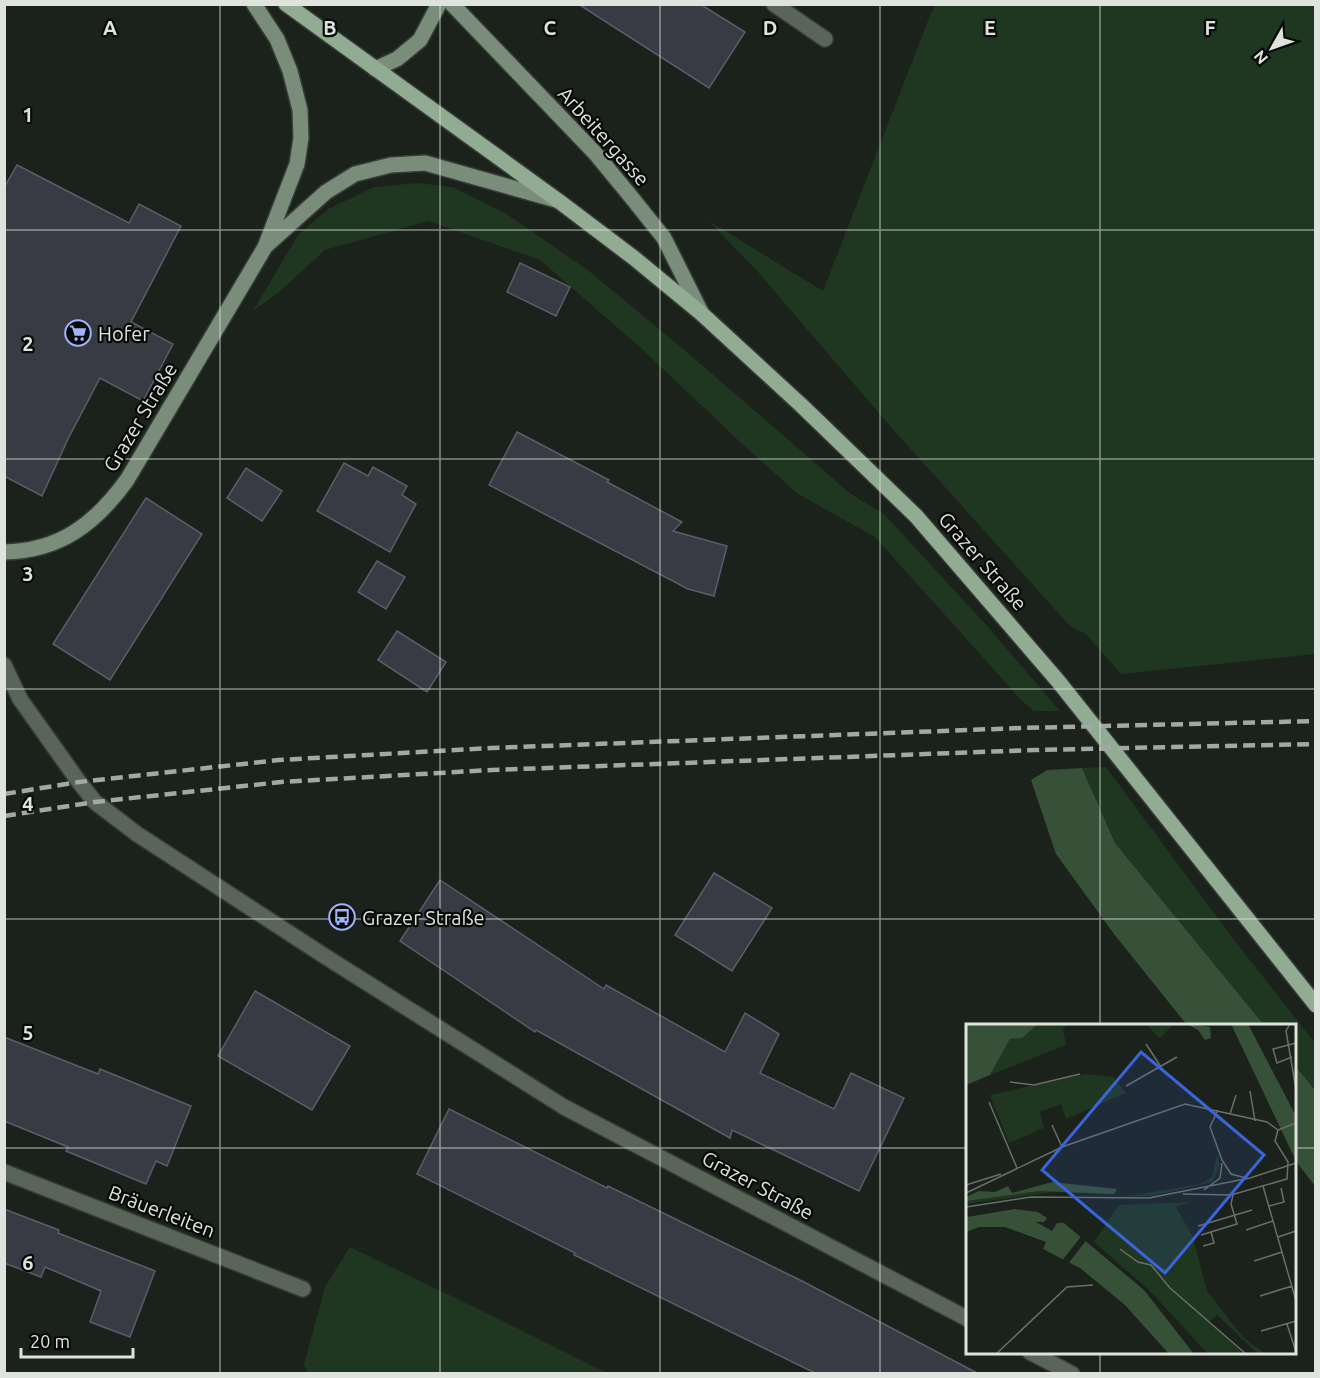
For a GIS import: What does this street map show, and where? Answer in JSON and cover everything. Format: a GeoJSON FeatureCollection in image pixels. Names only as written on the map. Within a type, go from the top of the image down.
{"type":"FeatureCollection","features":[{"type":"Feature","properties":{"kind":"main road","name":"Grazer Straße"},"geometry":{"type":"LineString","coordinates":[[286,4],[606,235],[702,314],[916,516],[1058,681],[1316,1005]]}},
{"type":"Feature","properties":{"kind":"street","name":"Grazer Straße"},"geometry":{"type":"LineString","coordinates":[[4,552],[24,551],[56,542],[87,525],[110,503],[127,480],[265,247],[297,164],[301,138],[300,110],[290,71],[277,39],[254,4]]}},
{"type":"Feature","properties":{"kind":"street"},"geometry":{"type":"LineString","coordinates":[[375,69],[397,59],[420,40],[439,4]]}},
{"type":"Feature","properties":{"kind":"street","name":"Arbeitergasse"},"geometry":{"type":"LineString","coordinates":[[452,4],[595,153],[639,206],[664,238],[702,314]]}},
{"type":"Feature","properties":{"kind":"street"},"geometry":{"type":"LineString","coordinates":[[774,4],[825,39]]}},
{"type":"Feature","properties":{"kind":"street","name":"Grazer Straße"},"geometry":{"type":"LineString","coordinates":[[265,247],[326,192],[355,174],[391,165],[426,163],[560,202]]}},
{"type":"Feature","properties":{"kind":"street","name":"Grazer Straße"},"geometry":{"type":"LineString","coordinates":[[4,665],[20,699],[79,782],[95,802],[137,834],[326,957],[564,1107],[966,1318]]}},
{"type":"Feature","properties":{"kind":"street","name":"Bräuerleiten"},"geometry":{"type":"LineString","coordinates":[[4,1172],[303,1289]]}},
{"type":"Feature","properties":{"kind":"street"},"geometry":{"type":"LineString","coordinates":[[1032,1354],[1056,1370],[1072,1374]]}},
{"type":"Feature","properties":{"kind":"green space"},"geometry":{"type":"Polygon","coordinates":[[[936,5],[1315,5],[1315,654],[1121,674],[1086,634],[1070,626],[890,426],[758,272],[709,221],[823,291],[936,5]]]}},
{"type":"Feature","properties":{"kind":"green space"},"geometry":{"type":"Polygon","coordinates":[[[417,183],[453,187],[505,213],[589,271],[851,494],[884,514],[988,627],[1060,711],[1034,711],[1022,701],[875,537],[798,494],[642,349],[540,260],[428,221],[325,250],[278,293],[253,311],[298,235],[328,209],[374,187],[417,183]]]}},
{"type":"Feature","properties":{"kind":"green space"},"geometry":{"type":"Polygon","coordinates":[[[1106,767],[1231,936],[1315,1043],[1315,1090],[1296,1065],[1296,1024],[1263,1024],[1115,843],[1082,768],[1106,767]]]}},
{"type":"Feature","properties":{"kind":"green space"},"geometry":{"type":"Polygon","coordinates":[[[1082,768],[1115,843],[1263,1024],[1186,1024],[1114,934],[1056,854],[1031,780],[1047,770],[1082,768]]]}},
{"type":"Feature","properties":{"kind":"green space"},"geometry":{"type":"Polygon","coordinates":[[[1296,1066],[1315,1090],[1315,1186],[1296,1161],[1296,1066]]]}},
{"type":"Feature","properties":{"kind":"green space"},"geometry":{"type":"Polygon","coordinates":[[[350,1247],[607,1373],[307,1373],[304,1364],[325,1287],[350,1247]]]}},
{"type":"Feature","properties":{"kind":"building"},"geometry":{"type":"Polygon","coordinates":[[[578,4],[700,4],[745,32],[709,88],[578,4]]]}},
{"type":"Feature","properties":{"kind":"building","name":"Hofer"},"geometry":{"type":"Polygon","coordinates":[[[17,165],[129,223],[139,204],[181,226],[131,322],[173,344],[143,401],[100,378],[68,439],[42,496],[4,476],[4,188],[17,165]]]}},
{"type":"Feature","properties":{"kind":"building"},"geometry":{"type":"Polygon","coordinates":[[[520,263],[570,287],[556,316],[507,292],[520,263]]]}},
{"type":"Feature","properties":{"kind":"building"},"geometry":{"type":"Polygon","coordinates":[[[517,432],[609,480],[607,482],[682,522],[673,531],[727,546],[714,596],[688,589],[489,485],[517,432]]]}},
{"type":"Feature","properties":{"kind":"building"},"geometry":{"type":"Polygon","coordinates":[[[344,463],[368,476],[373,467],[407,486],[402,495],[416,504],[390,552],[317,511],[344,463]]]}},
{"type":"Feature","properties":{"kind":"building"},"geometry":{"type":"Polygon","coordinates":[[[246,468],[282,491],[262,521],[227,498],[246,468]]]}},
{"type":"Feature","properties":{"kind":"building"},"geometry":{"type":"Polygon","coordinates":[[[146,498],[202,534],[110,680],[53,644],[146,498]]]}},
{"type":"Feature","properties":{"kind":"building"},"geometry":{"type":"Polygon","coordinates":[[[377,561],[405,577],[386,609],[358,592],[377,561]]]}},
{"type":"Feature","properties":{"kind":"building"},"geometry":{"type":"Polygon","coordinates":[[[397,631],[446,662],[427,692],[378,660],[397,631]]]}},
{"type":"Feature","properties":{"kind":"building"},"geometry":{"type":"Polygon","coordinates":[[[714,873],[772,908],[732,971],[675,935],[714,873]]]}},
{"type":"Feature","properties":{"kind":"building"},"geometry":{"type":"Polygon","coordinates":[[[440,880],[604,989],[606,985],[725,1052],[745,1013],[779,1034],[760,1073],[834,1109],[851,1073],[904,1098],[859,1191],[732,1130],[730,1138],[536,1030],[535,1032],[400,941],[440,880]]]}},
{"type":"Feature","properties":{"kind":"building"},"geometry":{"type":"Polygon","coordinates":[[[255,991],[350,1046],[312,1110],[218,1056],[255,991]]]}},
{"type":"Feature","properties":{"kind":"building"},"geometry":{"type":"Polygon","coordinates":[[[4,1037],[98,1074],[100,1069],[191,1106],[167,1166],[156,1161],[146,1184],[66,1151],[68,1147],[4,1121],[4,1037]]]}},
{"type":"Feature","properties":{"kind":"building"},"geometry":{"type":"Polygon","coordinates":[[[449,1109],[607,1188],[608,1186],[802,1281],[979,1374],[817,1374],[574,1255],[575,1253],[417,1174],[449,1109]]]}},
{"type":"Feature","properties":{"kind":"building"},"geometry":{"type":"Polygon","coordinates":[[[4,1209],[155,1271],[130,1337],[90,1322],[101,1291],[45,1267],[41,1277],[4,1263],[4,1209]]]}},
{"type":"Feature","properties":{"kind":"railway"},"geometry":{"type":"LineString","coordinates":[[4,794],[79,782],[279,760],[491,748],[1021,728],[1316,721]]}},
{"type":"Feature","properties":{"kind":"railway"},"geometry":{"type":"LineString","coordinates":[[4,816],[95,802],[281,782],[492,770],[1035,750],[1316,744]]}},
{"type":"Feature","properties":{"kind":"place","name":"Hofer"},"geometry":{"type":"Point","coordinates":[78,333]}},
{"type":"Feature","properties":{"kind":"place","name":"Grazer Straße"},"geometry":{"type":"Point","coordinates":[342,917]}}]}
